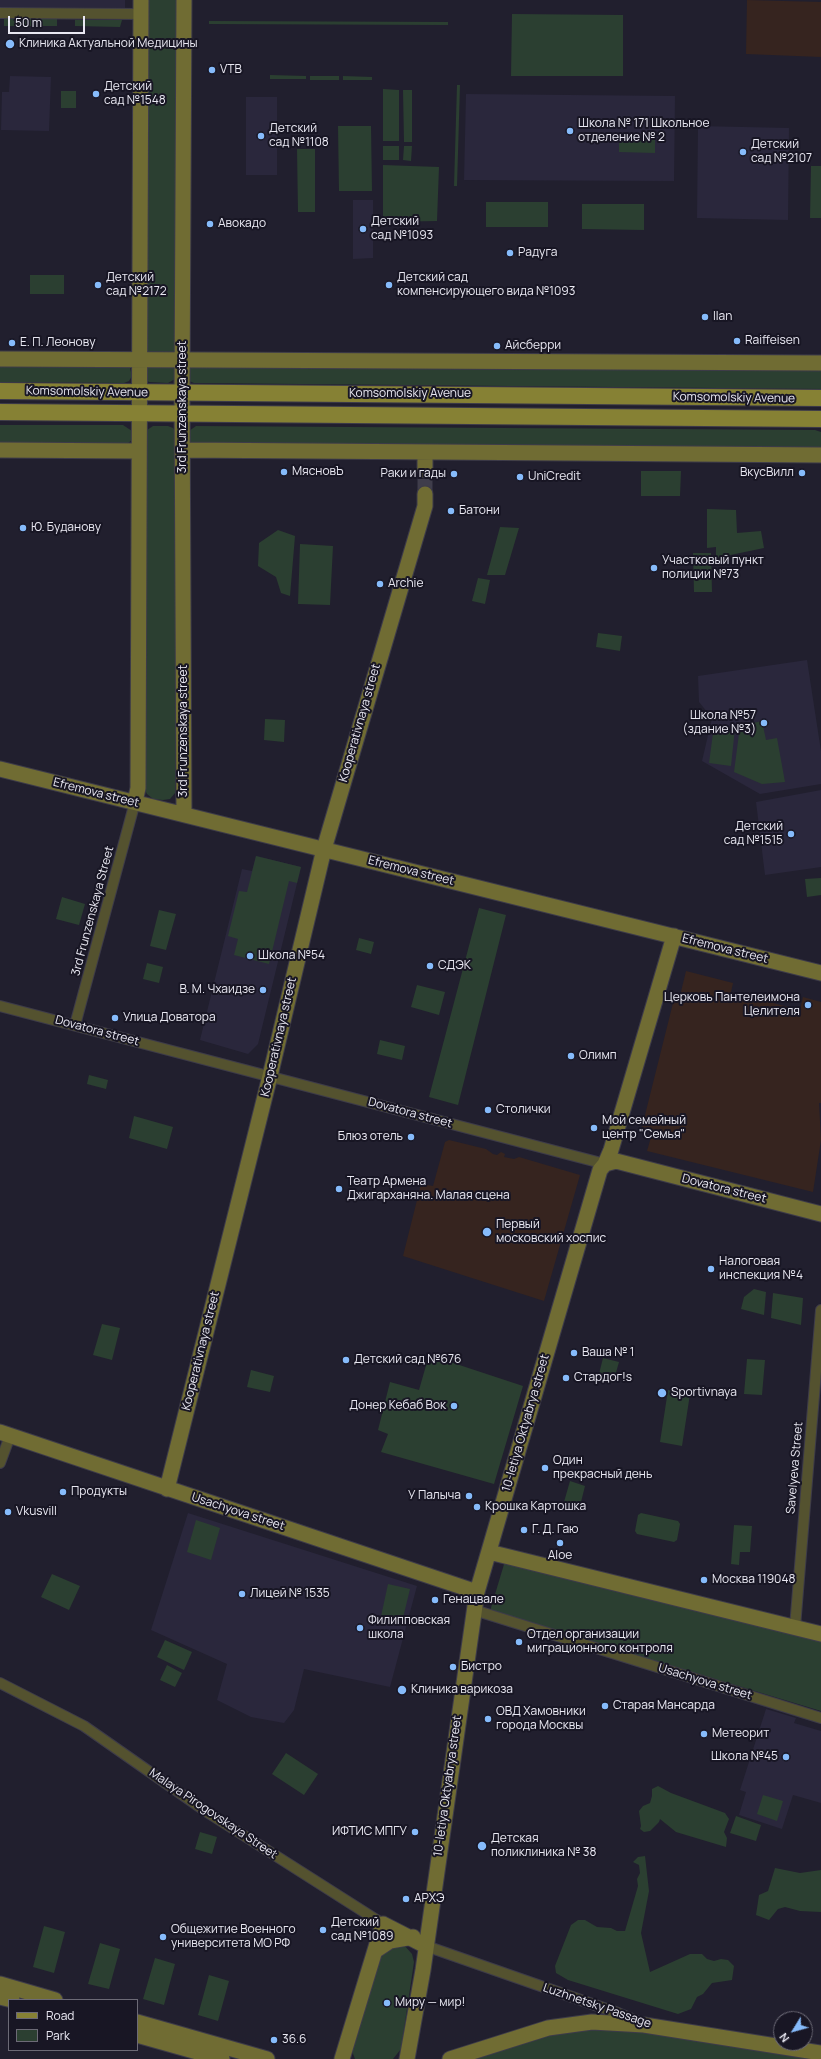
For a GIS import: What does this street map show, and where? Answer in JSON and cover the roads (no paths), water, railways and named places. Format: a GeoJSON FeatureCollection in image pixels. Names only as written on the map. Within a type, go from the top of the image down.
{"type":"FeatureCollection","features":[{"type":"Feature","properties":{"kind":"main road","name":"Komsomolskiy Avenue"},"geometry":{"type":"LineString","coordinates":[[0,391],[821,398]]}},
{"type":"Feature","properties":{"kind":"main road","name":"Komsomolskiy Avenue"},"geometry":{"type":"LineString","coordinates":[[0,412],[821,419]]}},
{"type":"Feature","properties":{"kind":"street","name":"3rd Frunzenskaya street"},"geometry":{"type":"LineString","coordinates":[[184,0],[182,360],[184,814]]}},
{"type":"Feature","properties":{"kind":"street"},"geometry":{"type":"LineString","coordinates":[[0,13],[141,7],[138,413],[138,780],[135,802]]}},
{"type":"Feature","properties":{"kind":"street"},"geometry":{"type":"LineString","coordinates":[[0,359],[821,363]]}},
{"type":"Feature","properties":{"kind":"street"},"geometry":{"type":"LineString","coordinates":[[798,419],[821,428]]}},
{"type":"Feature","properties":{"kind":"street"},"geometry":{"type":"LineString","coordinates":[[0,450],[138,451]]}},
{"type":"Feature","properties":{"kind":"street"},"geometry":{"type":"LineString","coordinates":[[183,450],[821,455]]}},
{"type":"Feature","properties":{"kind":"street"},"geometry":{"type":"LineString","coordinates":[[425,452],[425,470]]}},
{"type":"Feature","properties":{"kind":"street","name":"Kooperativnaya street"},"geometry":{"type":"LineString","coordinates":[[167,1489],[270,1076],[324,849],[425,506],[425,494]]}},
{"type":"Feature","properties":{"kind":"street","name":"Efremova street"},"geometry":{"type":"LineString","coordinates":[[0,769],[821,973]]}},
{"type":"Feature","properties":{"kind":"street","name":"3rd Frunzenskaya Street"},"geometry":{"type":"LineString","coordinates":[[75,1025],[135,802]]}},
{"type":"Feature","properties":{"kind":"street","name":"10-letiya Oktyabrya street"},"geometry":{"type":"LineString","coordinates":[[406,2059],[426,1946],[476,1592],[598,1177],[611,1150],[674,936]]}},
{"type":"Feature","properties":{"kind":"street","name":"Dovatora street"},"geometry":{"type":"LineString","coordinates":[[0,1006],[605,1164],[616,1161],[821,1214]]}},
{"type":"Feature","properties":{"kind":"street","name":"Savelyeva Street"},"geometry":{"type":"LineString","coordinates":[[795,1627],[821,1310]]}},
{"type":"Feature","properties":{"kind":"street"},"geometry":{"type":"LineString","coordinates":[[0,1463],[5,1434]]}},
{"type":"Feature","properties":{"kind":"street","name":"Usachyova street"},"geometry":{"type":"LineString","coordinates":[[5,1434],[476,1592]]}},
{"type":"Feature","properties":{"kind":"street"},"geometry":{"type":"LineString","coordinates":[[489,1552],[821,1634]]}},
{"type":"Feature","properties":{"kind":"street","name":"Usachyova street"},"geometry":{"type":"LineString","coordinates":[[474,1610],[821,1718]]}},
{"type":"Feature","properties":{"kind":"street","name":"Malaya Pirogovskaya Street"},"geometry":{"type":"LineString","coordinates":[[0,1684],[84,1726],[208,1812],[383,1924],[426,1946]]}},
{"type":"Feature","properties":{"kind":"street"},"geometry":{"type":"LineString","coordinates":[[375,1950],[390,1942],[419,1935],[425,1930],[429,1922]]}},
{"type":"Feature","properties":{"kind":"street"},"geometry":{"type":"LineString","coordinates":[[342,2059],[383,1924]]}},
{"type":"Feature","properties":{"kind":"street","name":"Luzhnetsky Passage"},"geometry":{"type":"LineString","coordinates":[[426,1946],[618,2013],[644,2025],[821,2053]]}},
{"type":"Feature","properties":{"kind":"street"},"geometry":{"type":"LineString","coordinates":[[0,1984],[52,1999]]}},
{"type":"Feature","properties":{"kind":"street"},"geometry":{"type":"LineString","coordinates":[[138,2022],[267,2059]]}},
{"type":"Feature","properties":{"kind":"street"},"geometry":{"type":"LineString","coordinates":[[450,2059],[548,2028],[592,2022],[644,2025]]}},
{"type":"Feature","properties":{"kind":"street"},"geometry":{"type":"LineString","coordinates":[[138,2035],[222,2059]]}},
{"type":"Feature","properties":{"kind":"tunnel"},"geometry":{"type":"LineString","coordinates":[[425,470],[425,494]]}},
{"type":"Feature","properties":{"kind":"place","name":"Клиника Актуальной Медицины"},"geometry":{"type":"Point","coordinates":[10,44]}},
{"type":"Feature","properties":{"kind":"place","name":"VTB"},"geometry":{"type":"Point","coordinates":[212,70]}},
{"type":"Feature","properties":{"kind":"place","name":"Детский сад №1548"},"geometry":{"type":"Point","coordinates":[96,94]}},
{"type":"Feature","properties":{"kind":"place","name":"Школа № 171 Школьное отделение № 2"},"geometry":{"type":"Point","coordinates":[570,131]}},
{"type":"Feature","properties":{"kind":"place","name":"Детский сад №1108"},"geometry":{"type":"Point","coordinates":[261,136]}},
{"type":"Feature","properties":{"kind":"place","name":"Детский сад №2107"},"geometry":{"type":"Point","coordinates":[743,152]}},
{"type":"Feature","properties":{"kind":"place","name":"Авокадо"},"geometry":{"type":"Point","coordinates":[210,224]}},
{"type":"Feature","properties":{"kind":"place","name":"Детский сад №1093"},"geometry":{"type":"Point","coordinates":[363,229]}},
{"type":"Feature","properties":{"kind":"place","name":"Радуга"},"geometry":{"type":"Point","coordinates":[510,253]}},
{"type":"Feature","properties":{"kind":"place","name":"Детский сад №2172"},"geometry":{"type":"Point","coordinates":[98,285]}},
{"type":"Feature","properties":{"kind":"place","name":"Детский сад компенсирующего вида №1093"},"geometry":{"type":"Point","coordinates":[389,285]}},
{"type":"Feature","properties":{"kind":"place","name":"Ilan"},"geometry":{"type":"Point","coordinates":[705,317]}},
{"type":"Feature","properties":{"kind":"place","name":"Raiffeisen"},"geometry":{"type":"Point","coordinates":[737,341]}},
{"type":"Feature","properties":{"kind":"place","name":"Е. П. Леонову"},"geometry":{"type":"Point","coordinates":[12,343]}},
{"type":"Feature","properties":{"kind":"place","name":"Айсберри"},"geometry":{"type":"Point","coordinates":[497,346]}},
{"type":"Feature","properties":{"kind":"place","name":"МясновЪ"},"geometry":{"type":"Point","coordinates":[284,472]}},
{"type":"Feature","properties":{"kind":"place","name":"ВкусВилл"},"geometry":{"type":"Point","coordinates":[802,473]}},
{"type":"Feature","properties":{"kind":"place","name":"Раки и гады"},"geometry":{"type":"Point","coordinates":[454,474]}},
{"type":"Feature","properties":{"kind":"place","name":"UniCredit"},"geometry":{"type":"Point","coordinates":[520,477]}},
{"type":"Feature","properties":{"kind":"place","name":"Батони"},"geometry":{"type":"Point","coordinates":[451,511]}},
{"type":"Feature","properties":{"kind":"place","name":"Ю. Буданову"},"geometry":{"type":"Point","coordinates":[23,528]}},
{"type":"Feature","properties":{"kind":"place","name":"Участковый пункт полиции №73"},"geometry":{"type":"Point","coordinates":[654,568]}},
{"type":"Feature","properties":{"kind":"place","name":"Archie"},"geometry":{"type":"Point","coordinates":[380,584]}},
{"type":"Feature","properties":{"kind":"place","name":"Школа №57 (здание №3)"},"geometry":{"type":"Point","coordinates":[764,723]}},
{"type":"Feature","properties":{"kind":"place","name":"Детский сад №1515"},"geometry":{"type":"Point","coordinates":[791,834]}},
{"type":"Feature","properties":{"kind":"place","name":"Школа №54"},"geometry":{"type":"Point","coordinates":[250,956]}},
{"type":"Feature","properties":{"kind":"place","name":"СДЭК"},"geometry":{"type":"Point","coordinates":[430,966]}},
{"type":"Feature","properties":{"kind":"place","name":"В. М. Чхаидзе"},"geometry":{"type":"Point","coordinates":[263,990]}},
{"type":"Feature","properties":{"kind":"place","name":"Церковь Пантелеимона Целителя"},"geometry":{"type":"Point","coordinates":[808,1005]}},
{"type":"Feature","properties":{"kind":"place","name":"Улица Доватора"},"geometry":{"type":"Point","coordinates":[115,1018]}},
{"type":"Feature","properties":{"kind":"place","name":"Олимп"},"geometry":{"type":"Point","coordinates":[571,1056]}},
{"type":"Feature","properties":{"kind":"place","name":"Столички"},"geometry":{"type":"Point","coordinates":[488,1110]}},
{"type":"Feature","properties":{"kind":"place","name":"Мой семейный центр \"Семья\""},"geometry":{"type":"Point","coordinates":[594,1128]}},
{"type":"Feature","properties":{"kind":"place","name":"Блюз отель"},"geometry":{"type":"Point","coordinates":[411,1137]}},
{"type":"Feature","properties":{"kind":"place","name":"Театр Армена Джигарханяна. Малая сцена"},"geometry":{"type":"Point","coordinates":[339,1189]}},
{"type":"Feature","properties":{"kind":"place","name":"Первый московский хоспис"},"geometry":{"type":"Point","coordinates":[487,1232]}},
{"type":"Feature","properties":{"kind":"place","name":"Налоговая инспекция №4"},"geometry":{"type":"Point","coordinates":[711,1269]}},
{"type":"Feature","properties":{"kind":"place","name":"Ваша № 1"},"geometry":{"type":"Point","coordinates":[574,1353]}},
{"type":"Feature","properties":{"kind":"place","name":"Детский сад №676"},"geometry":{"type":"Point","coordinates":[346,1360]}},
{"type":"Feature","properties":{"kind":"place","name":"Стардог!s"},"geometry":{"type":"Point","coordinates":[566,1378]}},
{"type":"Feature","properties":{"kind":"place","name":"Sportivnaya"},"geometry":{"type":"Point","coordinates":[662,1393]}},
{"type":"Feature","properties":{"kind":"place","name":"Донер Кебаб Вок"},"geometry":{"type":"Point","coordinates":[454,1406]}},
{"type":"Feature","properties":{"kind":"place","name":"Один прекрасный день"},"geometry":{"type":"Point","coordinates":[545,1468]}},
{"type":"Feature","properties":{"kind":"place","name":"Продукты"},"geometry":{"type":"Point","coordinates":[63,1492]}},
{"type":"Feature","properties":{"kind":"place","name":"У Палыча"},"geometry":{"type":"Point","coordinates":[469,1496]}},
{"type":"Feature","properties":{"kind":"place","name":"Крошка Картошка"},"geometry":{"type":"Point","coordinates":[477,1507]}},
{"type":"Feature","properties":{"kind":"place","name":"Vkusvill"},"geometry":{"type":"Point","coordinates":[8,1512]}},
{"type":"Feature","properties":{"kind":"place","name":"Г. Д. Гаю"},"geometry":{"type":"Point","coordinates":[524,1530]}},
{"type":"Feature","properties":{"kind":"place","name":"Aloe"},"geometry":{"type":"Point","coordinates":[560,1543]}},
{"type":"Feature","properties":{"kind":"place","name":"Москва 119048"},"geometry":{"type":"Point","coordinates":[704,1580]}},
{"type":"Feature","properties":{"kind":"place","name":"Лицей № 1535"},"geometry":{"type":"Point","coordinates":[242,1594]}},
{"type":"Feature","properties":{"kind":"place","name":"Генацвале"},"geometry":{"type":"Point","coordinates":[435,1600]}},
{"type":"Feature","properties":{"kind":"place","name":"Филипповская школа"},"geometry":{"type":"Point","coordinates":[360,1628]}},
{"type":"Feature","properties":{"kind":"place","name":"Отдел организации миграционного контроля"},"geometry":{"type":"Point","coordinates":[519,1642]}},
{"type":"Feature","properties":{"kind":"place","name":"Бистро"},"geometry":{"type":"Point","coordinates":[453,1667]}},
{"type":"Feature","properties":{"kind":"place","name":"Клиника варикоза"},"geometry":{"type":"Point","coordinates":[402,1690]}},
{"type":"Feature","properties":{"kind":"place","name":"Старая Мансарда"},"geometry":{"type":"Point","coordinates":[605,1706]}},
{"type":"Feature","properties":{"kind":"place","name":"ОВД Хамовники города Москвы"},"geometry":{"type":"Point","coordinates":[488,1719]}},
{"type":"Feature","properties":{"kind":"place","name":"Метеорит"},"geometry":{"type":"Point","coordinates":[704,1734]}},
{"type":"Feature","properties":{"kind":"place","name":"Школа №45"},"geometry":{"type":"Point","coordinates":[786,1757]}},
{"type":"Feature","properties":{"kind":"place","name":"ИФТИС МПГУ"},"geometry":{"type":"Point","coordinates":[415,1832]}},
{"type":"Feature","properties":{"kind":"place","name":"Детская поликлиника № 38"},"geometry":{"type":"Point","coordinates":[482,1846]}},
{"type":"Feature","properties":{"kind":"place","name":"АРХЭ"},"geometry":{"type":"Point","coordinates":[406,1899]}},
{"type":"Feature","properties":{"kind":"place","name":"Детский сад №1089"},"geometry":{"type":"Point","coordinates":[323,1930]}},
{"type":"Feature","properties":{"kind":"place","name":"Общежитие Военного университета МО РФ"},"geometry":{"type":"Point","coordinates":[163,1937]}},
{"type":"Feature","properties":{"kind":"place","name":"Миру — мир!"},"geometry":{"type":"Point","coordinates":[387,2003]}},
{"type":"Feature","properties":{"kind":"place","name":"36.6"},"geometry":{"type":"Point","coordinates":[274,2040]}}]}
